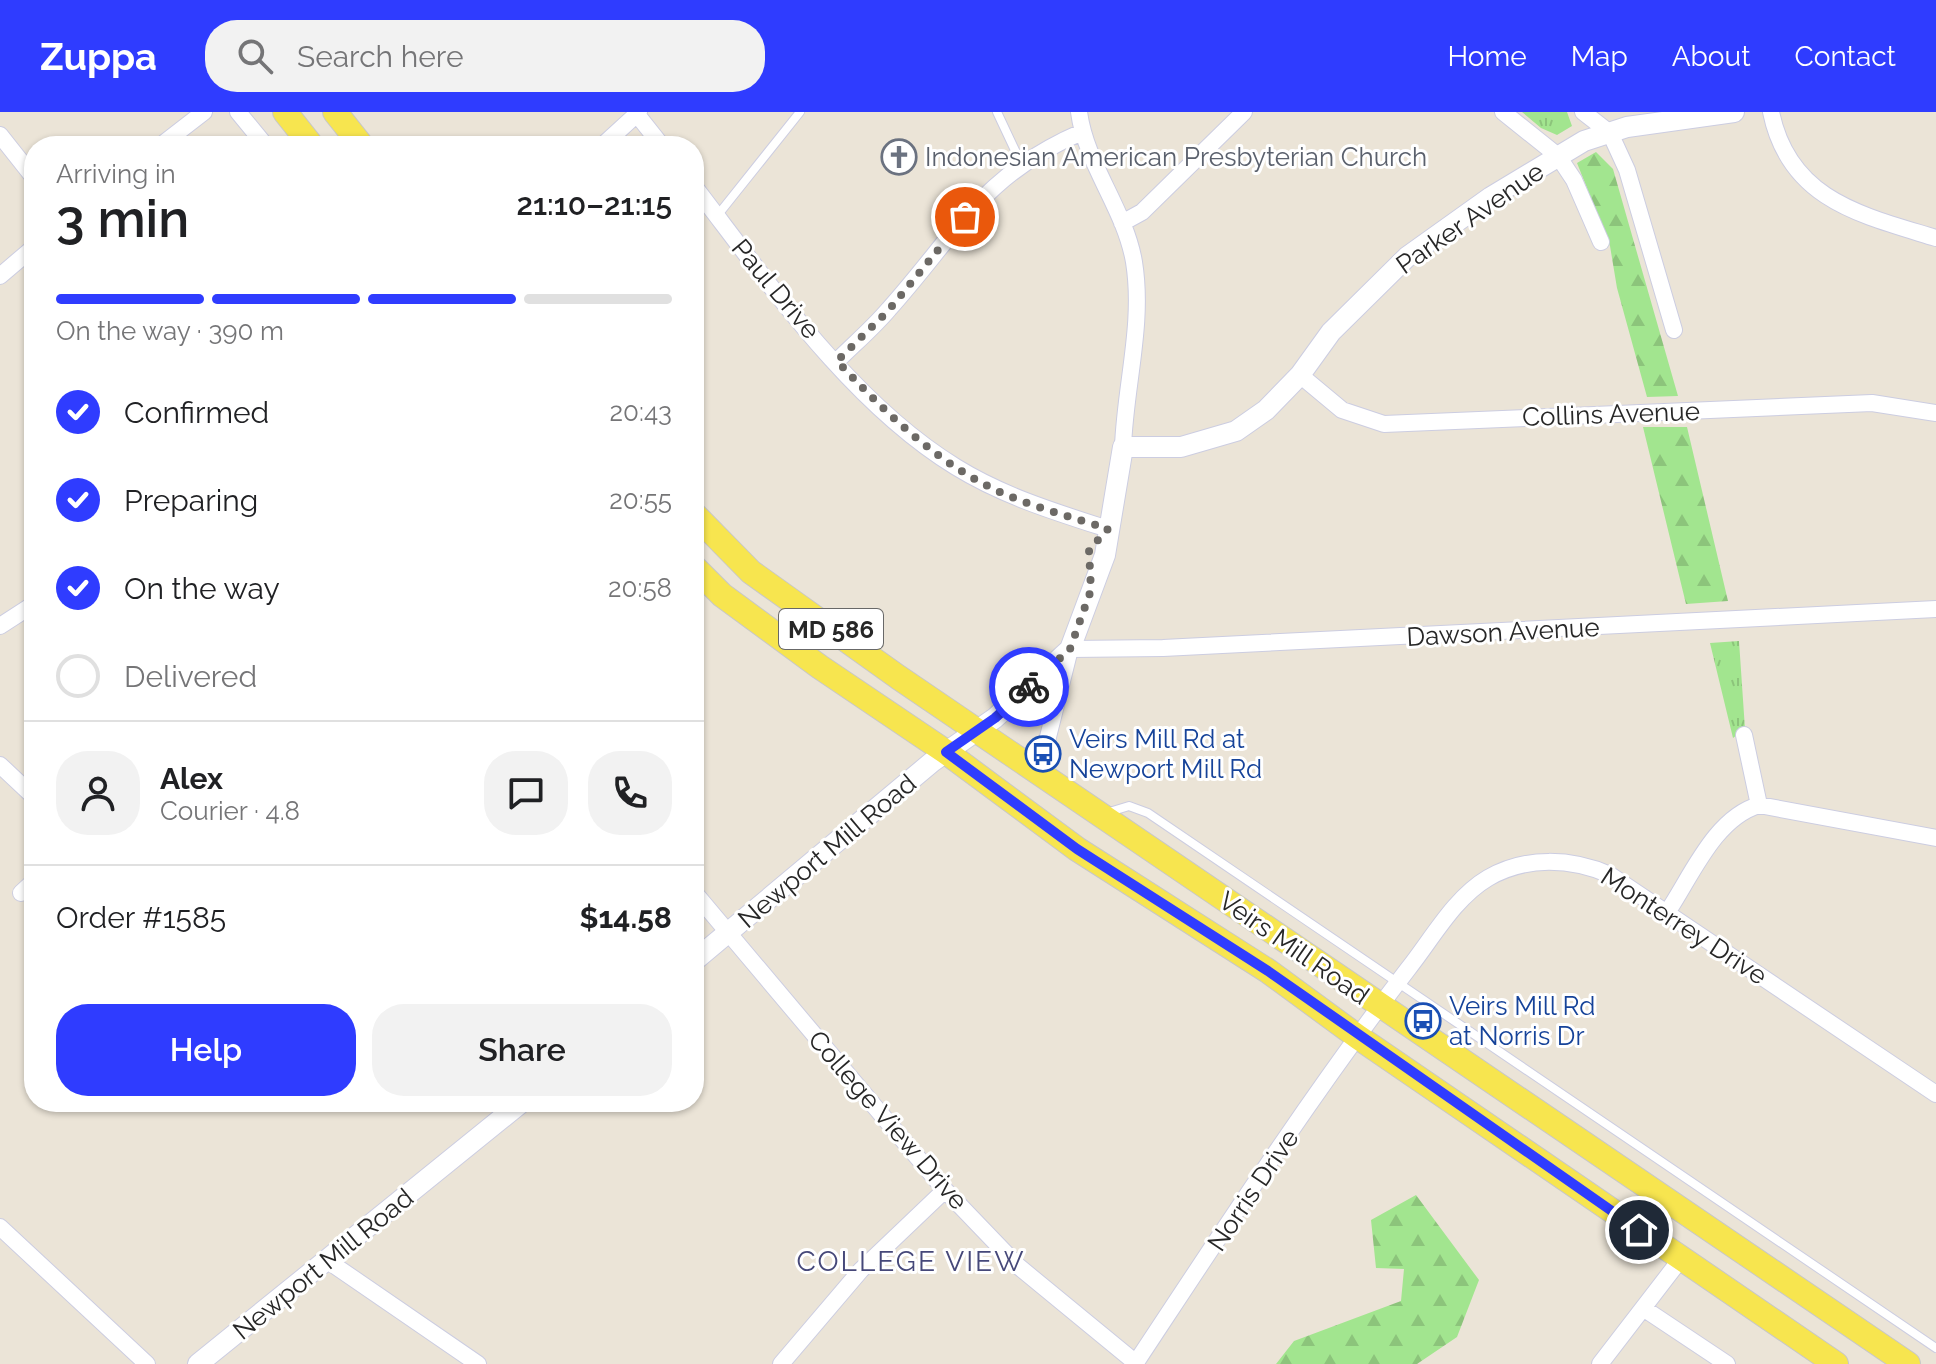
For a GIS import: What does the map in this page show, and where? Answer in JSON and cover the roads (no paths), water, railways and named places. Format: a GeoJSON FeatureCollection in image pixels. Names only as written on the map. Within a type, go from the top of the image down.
{"type":"FeatureCollection","features":[{"type":"Feature","properties":{"kind":"main road"},"geometry":{"type":"LineString","coordinates":[[285,112],[304,136]]}},
{"type":"Feature","properties":{"kind":"main road"},"geometry":{"type":"LineString","coordinates":[[335,112],[354,136]]}},
{"type":"Feature","properties":{"kind":"main road","name":"Veirs Mill Road"},"geometry":{"type":"LineString","coordinates":[[704,524],[751,572],[1102,815],[1680,1260],[1836,1364]]}},
{"type":"Feature","properties":{"kind":"main road","name":"Veirs Mill Road"},"geometry":{"type":"LineString","coordinates":[[704,577],[722,595],[820,667],[946,752],[1077,849],[1268,971],[1369,1020],[1908,1364]]}},
{"type":"Feature","properties":{"kind":"street"},"geometry":{"type":"LineString","coordinates":[[173,136],[204,112]]}},
{"type":"Feature","properties":{"kind":"street"},"geometry":{"type":"LineString","coordinates":[[238,112],[258,136]]}},
{"type":"Feature","properties":{"kind":"street","name":"Newport Mill Road"},"geometry":{"type":"LineString","coordinates":[[1046,745],[1070,649],[1105,555],[1123,447],[1137,313],[1134,262],[1122,223],[1082,132],[1079,112]]}},
{"type":"Feature","properties":{"kind":"street"},"geometry":{"type":"LineString","coordinates":[[1122,223],[1142,212],[1244,112]]}},
{"type":"Feature","properties":{"kind":"street"},"geometry":{"type":"LineString","coordinates":[[1503,112],[1558,156],[1574,180],[1601,242]]}},
{"type":"Feature","properties":{"kind":"street"},"geometry":{"type":"LineString","coordinates":[[1583,112],[1610,133],[1627,170],[1674,330]]}},
{"type":"Feature","properties":{"kind":"street","name":"Parker Avenue"},"geometry":{"type":"LineString","coordinates":[[1123,447],[1181,447],[1236,431],[1266,410],[1300,375],[1331,332],[1407,257],[1491,197],[1584,141],[1610,133],[1734,112]]}},
{"type":"Feature","properties":{"kind":"street"},"geometry":{"type":"LineString","coordinates":[[1771,112],[1788,161],[1830,200],[1867,216],[1936,238]]}},
{"type":"Feature","properties":{"kind":"street"},"geometry":{"type":"LineString","coordinates":[[613,136],[637,113],[654,136]]}},
{"type":"Feature","properties":{"kind":"street"},"geometry":{"type":"LineString","coordinates":[[837,361],[888,311],[984,194],[1021,163],[1082,132]]}},
{"type":"Feature","properties":{"kind":"street"},"geometry":{"type":"LineString","coordinates":[[0,135],[24,165]]}},
{"type":"Feature","properties":{"kind":"street","name":"Paul Drive"},"geometry":{"type":"LineString","coordinates":[[704,200],[837,361],[884,411],[955,466],[1007,495],[1108,529]]}},
{"type":"Feature","properties":{"kind":"street"},"geometry":{"type":"LineString","coordinates":[[0,276],[24,256]]}},
{"type":"Feature","properties":{"kind":"street","name":"Collins Avenue"},"geometry":{"type":"LineString","coordinates":[[1300,375],[1342,410],[1384,424],[1872,403],[1936,413]]}},
{"type":"Feature","properties":{"kind":"street","name":"Dawson Avenue"},"geometry":{"type":"LineString","coordinates":[[1070,649],[1096,651],[1210,646],[1936,609]]}},
{"type":"Feature","properties":{"kind":"street"},"geometry":{"type":"LineString","coordinates":[[0,626],[24,610]]}},
{"type":"Feature","properties":{"kind":"street","name":"Newport Mill Road"},"geometry":{"type":"LineString","coordinates":[[704,953],[946,752],[977,731],[1070,649]]}},
{"type":"Feature","properties":{"kind":"street"},"geometry":{"type":"LineString","coordinates":[[1744,735],[1759,805]]}},
{"type":"Feature","properties":{"kind":"street"},"geometry":{"type":"LineString","coordinates":[[0,765],[24,788]]}},
{"type":"Feature","properties":{"kind":"street"},"geometry":{"type":"LineString","coordinates":[[1668,911],[1722,829],[1738,811],[1759,805],[1936,838]]}},
{"type":"Feature","properties":{"kind":"street","name":"Monterrey Drive"},"geometry":{"type":"LineString","coordinates":[[1369,1020],[1468,891],[1516,866],[1555,861],[1586,865],[1610,875],[1668,911],[1936,1094]]}},
{"type":"Feature","properties":{"kind":"street"},"geometry":{"type":"LineString","coordinates":[[21,893],[24,890]]}},
{"type":"Feature","properties":{"kind":"street","name":"College View Drive"},"geometry":{"type":"LineString","coordinates":[[704,904],[945,1190],[1018,1266],[1135,1363]]}},
{"type":"Feature","properties":{"kind":"street","name":"Norris Drive"},"geometry":{"type":"LineString","coordinates":[[1135,1363],[1369,1020]]}},
{"type":"Feature","properties":{"kind":"street","name":"Newport Mill Road"},"geometry":{"type":"LineString","coordinates":[[198,1364],[510,1112]]}},
{"type":"Feature","properties":{"kind":"street"},"geometry":{"type":"LineString","coordinates":[[781,1364],[861,1270],[945,1190]]}},
{"type":"Feature","properties":{"kind":"street"},"geometry":{"type":"LineString","coordinates":[[0,1227],[147,1364]]}},
{"type":"Feature","properties":{"kind":"street"},"geometry":{"type":"LineString","coordinates":[[1600,1364],[1680,1260]]}},
{"type":"Feature","properties":{"kind":"street"},"geometry":{"type":"LineString","coordinates":[[328,1261],[478,1364]]}},
{"type":"Feature","properties":{"kind":"street"},"geometry":{"type":"LineString","coordinates":[[1643,1308],[1727,1364]]}},
{"type":"Feature","properties":{"kind":"lane"},"geometry":{"type":"LineString","coordinates":[[716,217],[800,112]]}},
{"type":"Feature","properties":{"kind":"lane"},"geometry":{"type":"LineString","coordinates":[[997,112],[1021,163]]}},
{"type":"Feature","properties":{"kind":"lane"},"geometry":{"type":"LineString","coordinates":[[1102,815],[1129,806],[1148,813],[1936,1348]]}},
{"type":"Feature","properties":{"kind":"place","name":"Indonesian American Presbyterian Church"},"geometry":{"type":"Point","coordinates":[899,157]}},
{"type":"Feature","properties":{"kind":"place","name":"Veirs Mill Rd at Newport Mill Rd"},"geometry":{"type":"Point","coordinates":[1043,754]}},
{"type":"Feature","properties":{"kind":"place","name":"Veirs Mill Rd at Norris Dr"},"geometry":{"type":"Point","coordinates":[1423,1021]}},
{"type":"Feature","properties":{"kind":"district","name":"COLLEGE VIEW"},"geometry":{"type":"Point","coordinates":[911,1261]}}]}
